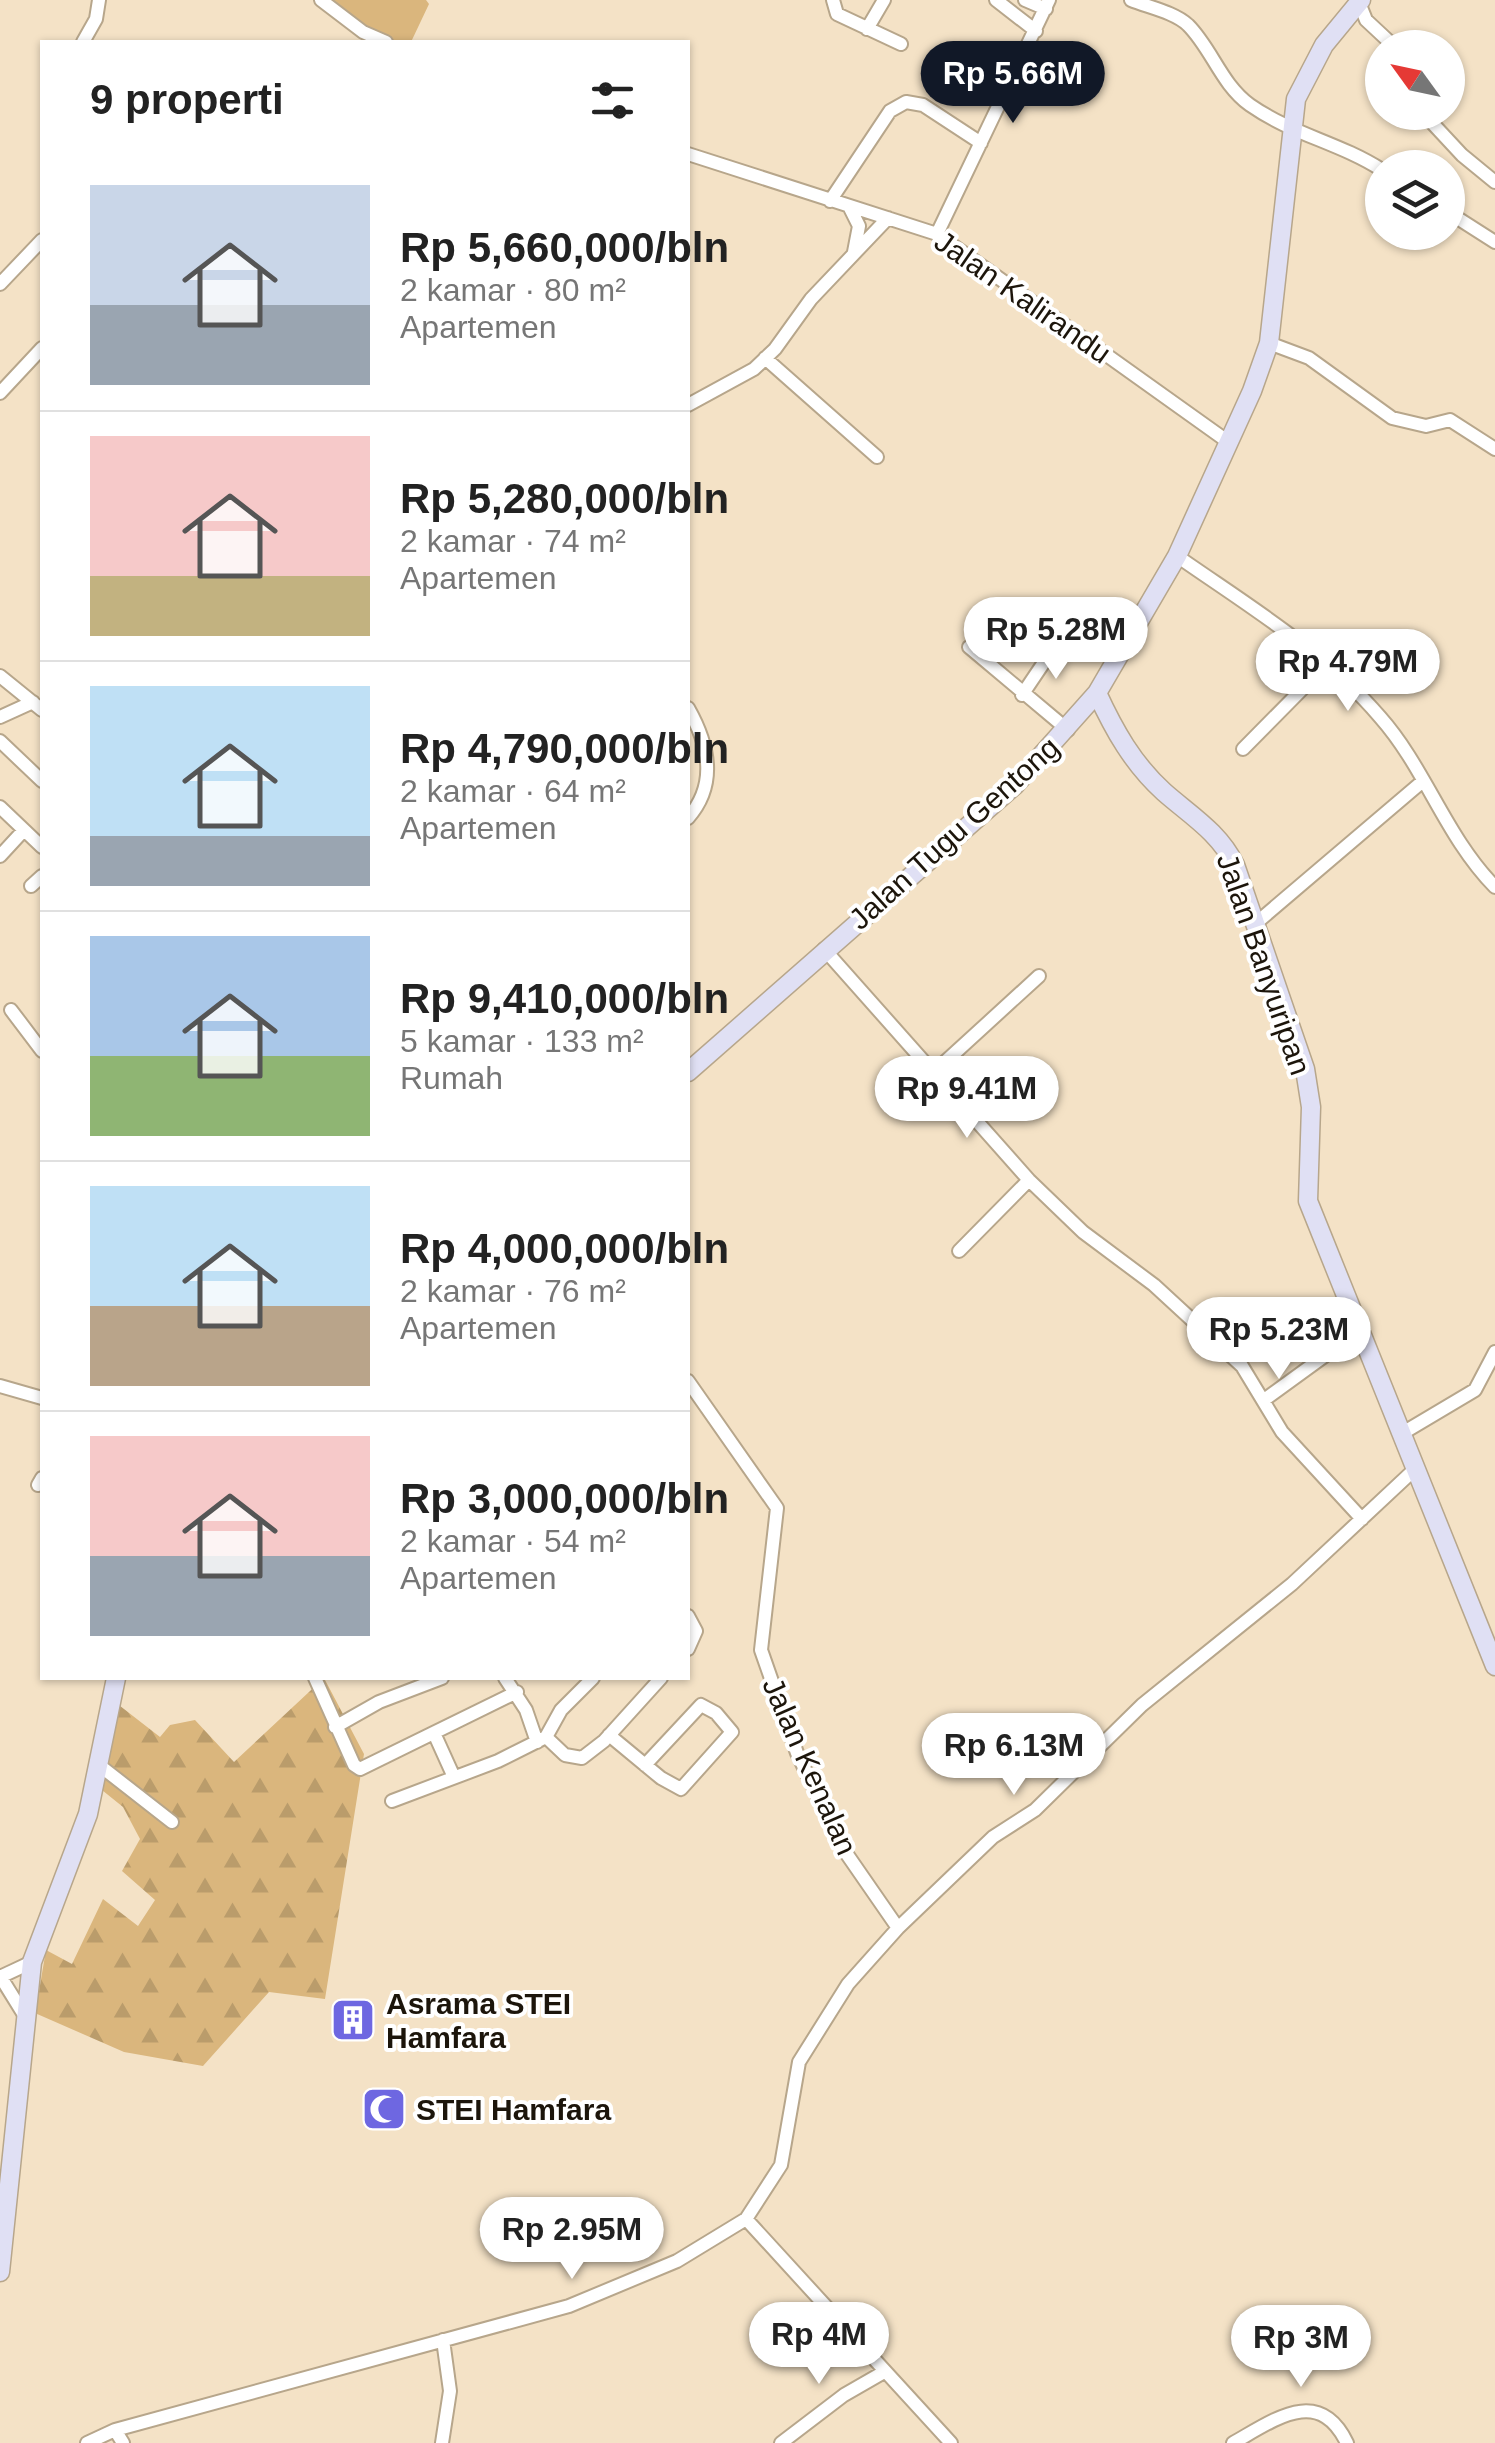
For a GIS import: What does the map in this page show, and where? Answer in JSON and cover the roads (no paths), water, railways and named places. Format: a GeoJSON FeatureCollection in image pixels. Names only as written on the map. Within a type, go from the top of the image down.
{"type":"FeatureCollection","features":[{"type":"Feature","properties":{"kind":"main road","name":"Jalan Tugu Gentong"},"geometry":{"type":"LineString","coordinates":[[690,1070],[1014,784],[1068,730],[1097,693],[1178,556],[1268,342],[1290,130],[1307,72],[1360,0]]}},
{"type":"Feature","properties":{"kind":"main road","name":"Jalan Banyuripan"},"geometry":{"type":"LineString","coordinates":[[1097,693],[1132,758],[1227,848],[1305,1069],[1311,1107],[1308,1201],[1495,1666]]}},
{"type":"Feature","properties":{"kind":"main road"},"geometry":{"type":"LineString","coordinates":[[0,2272],[23,2014],[32,1962],[88,1814],[116,1680]]}},
{"type":"Feature","properties":{"kind":"street"},"geometry":{"type":"LineString","coordinates":[[84,40],[96,19],[99,0]]}},
{"type":"Feature","properties":{"kind":"street"},"geometry":{"type":"LineString","coordinates":[[321,0],[363,32],[381,40]]}},
{"type":"Feature","properties":{"kind":"street"},"geometry":{"type":"LineString","coordinates":[[833,0],[836,14],[901,44]]}},
{"type":"Feature","properties":{"kind":"street"},"geometry":{"type":"LineString","coordinates":[[866,29],[884,0]]}},
{"type":"Feature","properties":{"kind":"street"},"geometry":{"type":"LineString","coordinates":[[996,0],[1036,31]]}},
{"type":"Feature","properties":{"kind":"street"},"geometry":{"type":"LineString","coordinates":[[937,234],[1048,4],[1026,0]]}},
{"type":"Feature","properties":{"kind":"street"},"geometry":{"type":"LineString","coordinates":[[1131,0],[1189,26],[1238,95],[1290,130],[1342,146],[1365,160]]}},
{"type":"Feature","properties":{"kind":"street"},"geometry":{"type":"LineString","coordinates":[[1360,0],[1366,20],[1377,30]]}},
{"type":"Feature","properties":{"kind":"street"},"geometry":{"type":"LineString","coordinates":[[830,201],[890,112],[906,102],[923,105],[981,143]]}},
{"type":"Feature","properties":{"kind":"street"},"geometry":{"type":"LineString","coordinates":[[1439,130],[1495,182]]}},
{"type":"Feature","properties":{"kind":"street","name":"Jalan Kalirandu"},"geometry":{"type":"LineString","coordinates":[[690,155],[937,234],[1227,441]]}},
{"type":"Feature","properties":{"kind":"street"},"geometry":{"type":"LineString","coordinates":[[850,208],[859,226],[854,254]]}},
{"type":"Feature","properties":{"kind":"street"},"geometry":{"type":"LineString","coordinates":[[690,404],[738,380],[766,358],[811,299],[888,218]]}},
{"type":"Feature","properties":{"kind":"street"},"geometry":{"type":"LineString","coordinates":[[1465,223],[1495,242]]}},
{"type":"Feature","properties":{"kind":"street"},"geometry":{"type":"LineString","coordinates":[[0,284],[40,242]]}},
{"type":"Feature","properties":{"kind":"street"},"geometry":{"type":"LineString","coordinates":[[1268,342],[1309,358],[1392,418],[1426,426],[1450,420],[1495,450]]}},
{"type":"Feature","properties":{"kind":"street"},"geometry":{"type":"LineString","coordinates":[[0,392],[40,350]]}},
{"type":"Feature","properties":{"kind":"street"},"geometry":{"type":"LineString","coordinates":[[766,358],[878,457]]}},
{"type":"Feature","properties":{"kind":"street"},"geometry":{"type":"LineString","coordinates":[[1178,556],[1327,664],[1380,716],[1423,781],[1456,842],[1495,886]]}},
{"type":"Feature","properties":{"kind":"street"},"geometry":{"type":"LineString","coordinates":[[1022,694],[1055,646]]}},
{"type":"Feature","properties":{"kind":"street"},"geometry":{"type":"LineString","coordinates":[[968,647],[1068,730]]}},
{"type":"Feature","properties":{"kind":"street"},"geometry":{"type":"LineString","coordinates":[[1243,749],[1327,664]]}},
{"type":"Feature","properties":{"kind":"street"},"geometry":{"type":"LineString","coordinates":[[0,676],[38,706]]}},
{"type":"Feature","properties":{"kind":"street"},"geometry":{"type":"LineString","coordinates":[[0,717],[38,706]]}},
{"type":"Feature","properties":{"kind":"street"},"geometry":{"type":"LineString","coordinates":[[690,714],[709,766],[702,796],[690,815]]}},
{"type":"Feature","properties":{"kind":"street"},"geometry":{"type":"LineString","coordinates":[[0,741],[40,779]]}},
{"type":"Feature","properties":{"kind":"street"},"geometry":{"type":"LineString","coordinates":[[1256,924],[1423,781]]}},
{"type":"Feature","properties":{"kind":"street"},"geometry":{"type":"LineString","coordinates":[[0,807],[40,845]]}},
{"type":"Feature","properties":{"kind":"street"},"geometry":{"type":"LineString","coordinates":[[0,856],[24,830]]}},
{"type":"Feature","properties":{"kind":"street"},"geometry":{"type":"LineString","coordinates":[[31,886],[40,878]]}},
{"type":"Feature","properties":{"kind":"street"},"geometry":{"type":"LineString","coordinates":[[824,949],[1029,1180],[1083,1232],[1154,1285],[1242,1366],[1282,1432],[1362,1520]]}},
{"type":"Feature","properties":{"kind":"street"},"geometry":{"type":"LineString","coordinates":[[934,1072],[1039,976]]}},
{"type":"Feature","properties":{"kind":"street"},"geometry":{"type":"LineString","coordinates":[[11,1010],[40,1048]]}},
{"type":"Feature","properties":{"kind":"street"},"geometry":{"type":"LineString","coordinates":[[959,1251],[1029,1180]]}},
{"type":"Feature","properties":{"kind":"street"},"geometry":{"type":"LineString","coordinates":[[1264,1400],[1359,1331]]}},
{"type":"Feature","properties":{"kind":"street"},"geometry":{"type":"LineString","coordinates":[[1401,1434],[1475,1390],[1495,1352]]}},
{"type":"Feature","properties":{"kind":"street","name":"Jalan Kenalan"},"geometry":{"type":"LineString","coordinates":[[690,1385],[777,1508],[761,1650],[798,1752],[844,1850],[898,1928]]}},
{"type":"Feature","properties":{"kind":"street"},"geometry":{"type":"LineString","coordinates":[[0,1386],[40,1397]]}},
{"type":"Feature","properties":{"kind":"street"},"geometry":{"type":"LineString","coordinates":[[87,2443],[115,2430],[568,2306],[629,2283],[746,2220],[781,2164],[792,2121],[796,2076],[810,2040],[848,1984],[898,1928],[993,1837],[1035,1810],[1142,1705],[1222,1637],[1263,1610],[1415,1470]]}},
{"type":"Feature","properties":{"kind":"street"},"geometry":{"type":"LineString","coordinates":[[690,1620],[696,1630],[690,1644]]}},
{"type":"Feature","properties":{"kind":"street"},"geometry":{"type":"LineString","coordinates":[[316,1680],[335,1727],[360,1769],[517,1692]]}},
{"type":"Feature","properties":{"kind":"street"},"geometry":{"type":"LineString","coordinates":[[335,1727],[380,1702],[437,1680]]}},
{"type":"Feature","properties":{"kind":"street"},"geometry":{"type":"LineString","coordinates":[[507,1680],[542,1739],[559,1752],[578,1759],[609,1734],[659,1680]]}},
{"type":"Feature","properties":{"kind":"street"},"geometry":{"type":"LineString","coordinates":[[392,1801],[542,1739],[560,1710],[590,1680]]}},
{"type":"Feature","properties":{"kind":"street"},"geometry":{"type":"LineString","coordinates":[[609,1734],[645,1765],[680,1789],[732,1732],[716,1713],[700,1705],[645,1765]]}},
{"type":"Feature","properties":{"kind":"street"},"geometry":{"type":"LineString","coordinates":[[434,1733],[453,1776]]}},
{"type":"Feature","properties":{"kind":"street"},"geometry":{"type":"LineString","coordinates":[[98,1764],[172,1822]]}},
{"type":"Feature","properties":{"kind":"street"},"geometry":{"type":"LineString","coordinates":[[23,2014],[0,1977],[32,1962]]}},
{"type":"Feature","properties":{"kind":"street"},"geometry":{"type":"LineString","coordinates":[[746,2220],[950,2443]]}},
{"type":"Feature","properties":{"kind":"street"},"geometry":{"type":"LineString","coordinates":[[442,2443],[450,2391],[443,2340]]}},
{"type":"Feature","properties":{"kind":"street"},"geometry":{"type":"LineString","coordinates":[[781,2443],[844,2395],[884,2372]]}},
{"type":"Feature","properties":{"kind":"street"},"geometry":{"type":"LineString","coordinates":[[1233,2443],[1287,2415],[1310,2410],[1331,2420],[1347,2443]]}},
{"type":"Feature","properties":{"kind":"street"},"geometry":{"type":"LineString","coordinates":[[115,2430],[123,2443]]}},
{"type":"Feature","properties":{"kind":"place","name":"Asrama STEI Hamfara"},"geometry":{"type":"Point","coordinates":[353,2020]}},
{"type":"Feature","properties":{"kind":"place","name":"STEI Hamfara"},"geometry":{"type":"Point","coordinates":[384,2109]}}]}
